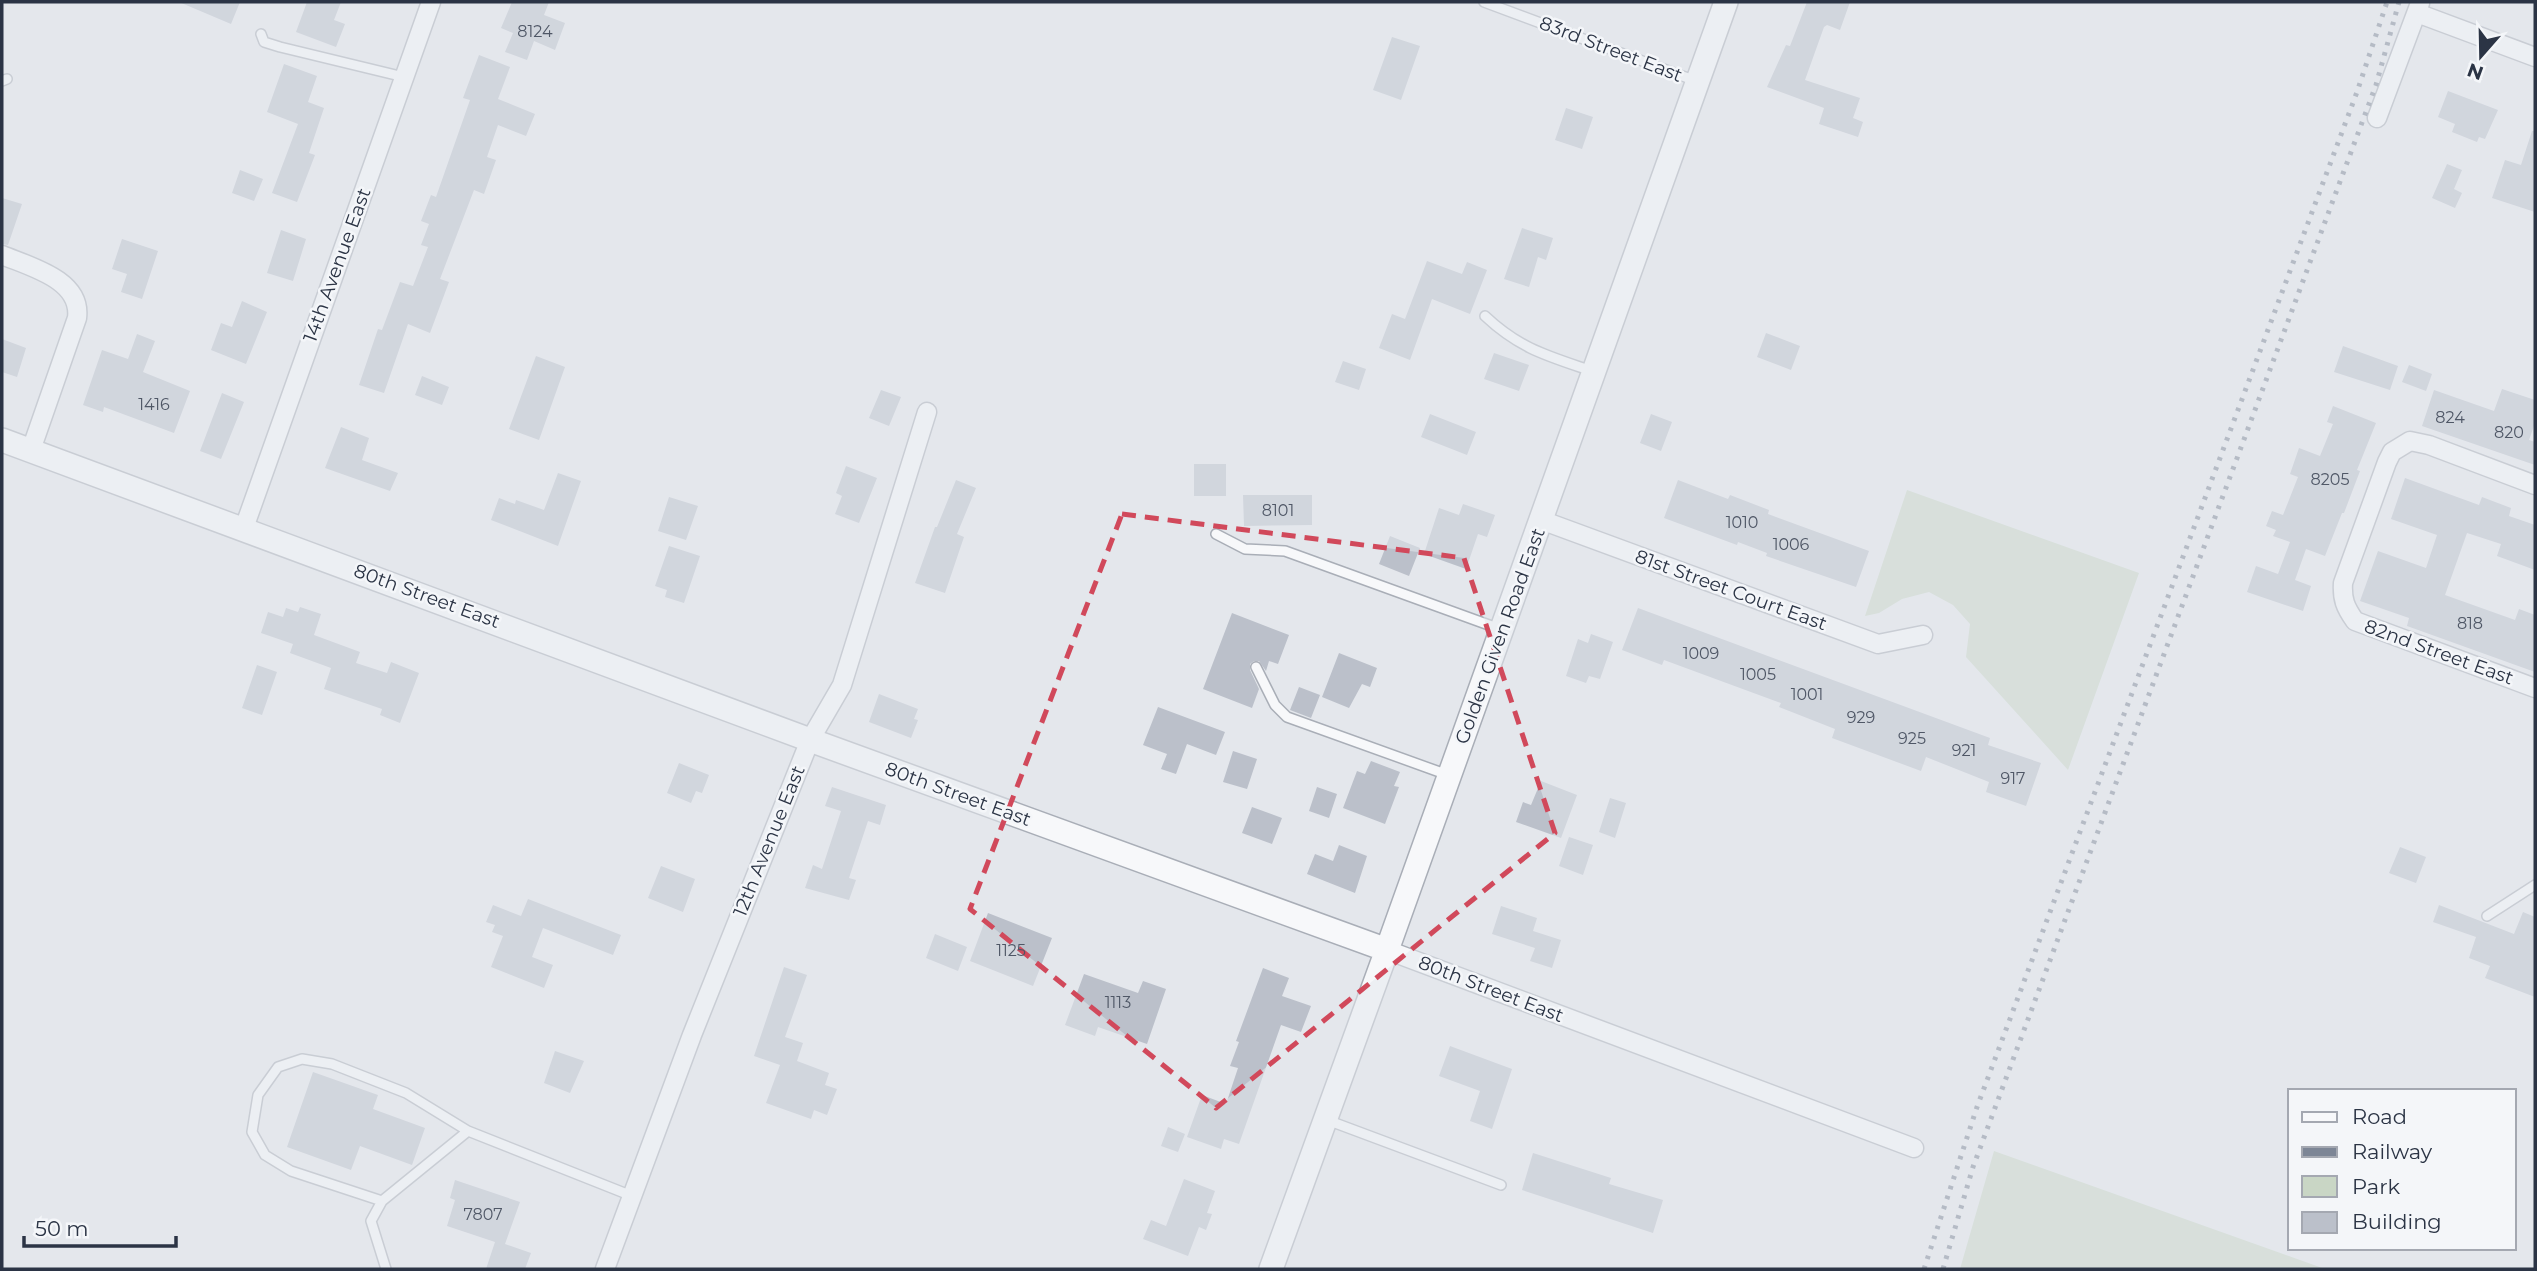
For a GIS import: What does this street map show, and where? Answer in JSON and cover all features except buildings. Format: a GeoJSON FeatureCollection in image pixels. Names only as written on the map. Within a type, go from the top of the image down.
{"type":"FeatureCollection","features":[{"type":"Feature","properties":{"kind":"street","name":"14th Avenue East"},"geometry":{"type":"LineString","coordinates":[[244,528],[431,2]]}},
{"type":"Feature","properties":{"kind":"street","name":"Golden Given Road East"},"geometry":{"type":"LineString","coordinates":[[1270,1269],[1450,776],[1726,2]]}},
{"type":"Feature","properties":{"kind":"street"},"geometry":{"type":"LineString","coordinates":[[2377,118],[2418,8],[2535,57]]}},
{"type":"Feature","properties":{"kind":"street"},"geometry":{"type":"LineString","coordinates":[[2,254],[60,282],[74,294],[78,307],[77,318],[31,450]]}},
{"type":"Feature","properties":{"kind":"street","name":"12th Avenue East"},"geometry":{"type":"LineString","coordinates":[[605,1269],[692,1035],[810,740],[842,685],[927,412]]}},
{"type":"Feature","properties":{"kind":"street","name":"80th Street East"},"geometry":{"type":"LineString","coordinates":[[2,440],[810,740],[1387,950],[1914,1148]]}},
{"type":"Feature","properties":{"kind":"street","name":"82nd Street East"},"geometry":{"type":"LineString","coordinates":[[2535,485],[2429,445],[2410,441],[2401,444],[2392,452],[2387,462],[2343,583],[2343,603],[2355,621],[2535,688]]}},
{"type":"Feature","properties":{"kind":"street","name":"81st Street Court East"},"geometry":{"type":"LineString","coordinates":[[1541,520],[1878,644],[1923,635]]}},
{"type":"Feature","properties":{"kind":"lane","name":"83rd Street East"},"geometry":{"type":"LineString","coordinates":[[1484,2],[1698,82]]}},
{"type":"Feature","properties":{"kind":"lane"},"geometry":{"type":"LineString","coordinates":[[261,34],[264,41],[280,47],[404,77]]}},
{"type":"Feature","properties":{"kind":"lane"},"geometry":{"type":"LineString","coordinates":[[1485,316],[1504,334],[1531,350],[1594,371]]}},
{"type":"Feature","properties":{"kind":"lane"},"geometry":{"type":"LineString","coordinates":[[1216,534],[1245,549],[1285,551],[1502,630]]}},
{"type":"Feature","properties":{"kind":"lane"},"geometry":{"type":"LineString","coordinates":[[1256,667],[1275,705],[1287,717],[1450,776]]}},
{"type":"Feature","properties":{"kind":"lane"},"geometry":{"type":"LineString","coordinates":[[2487,916],[2535,886]]}},
{"type":"Feature","properties":{"kind":"lane"},"geometry":{"type":"LineString","coordinates":[[382,1200],[292,1171],[265,1155],[252,1132],[258,1095],[278,1067],[302,1059],[332,1064],[406,1093],[468,1131],[632,1196]]}},
{"type":"Feature","properties":{"kind":"lane"},"geometry":{"type":"LineString","coordinates":[[1325,1119],[1501,1185]]}},
{"type":"Feature","properties":{"kind":"lane"},"geometry":{"type":"LineString","coordinates":[[386,1269],[371,1220],[382,1200],[468,1131]]}},
{"type":"Feature","properties":{"kind":"highlighted area"},"geometry":{"type":"Polygon","coordinates":[[[1122,514],[1464,558],[1555,833],[1216,1108],[970,909],[1122,514]]]}},
{"type":"Feature","properties":{"kind":"green space"},"geometry":{"type":"Polygon","coordinates":[[[1907,490],[2139,573],[2068,770],[1966,657],[1970,624],[1953,605],[1929,592],[1902,599],[1879,613],[1865,616],[1907,490]]]}},
{"type":"Feature","properties":{"kind":"green space"},"geometry":{"type":"Polygon","coordinates":[[[1994,1151],[2325,1269],[1960,1269],[1994,1151]]]}},
{"type":"Feature","properties":{"kind":"railway"},"geometry":{"type":"LineString","coordinates":[[1924,1269],[1977,1107],[2357,92],[2387,2]]}},
{"type":"Feature","properties":{"kind":"railway"},"geometry":{"type":"LineString","coordinates":[[1943,1269],[1973,1167],[2376,85],[2399,2]]}}]}
